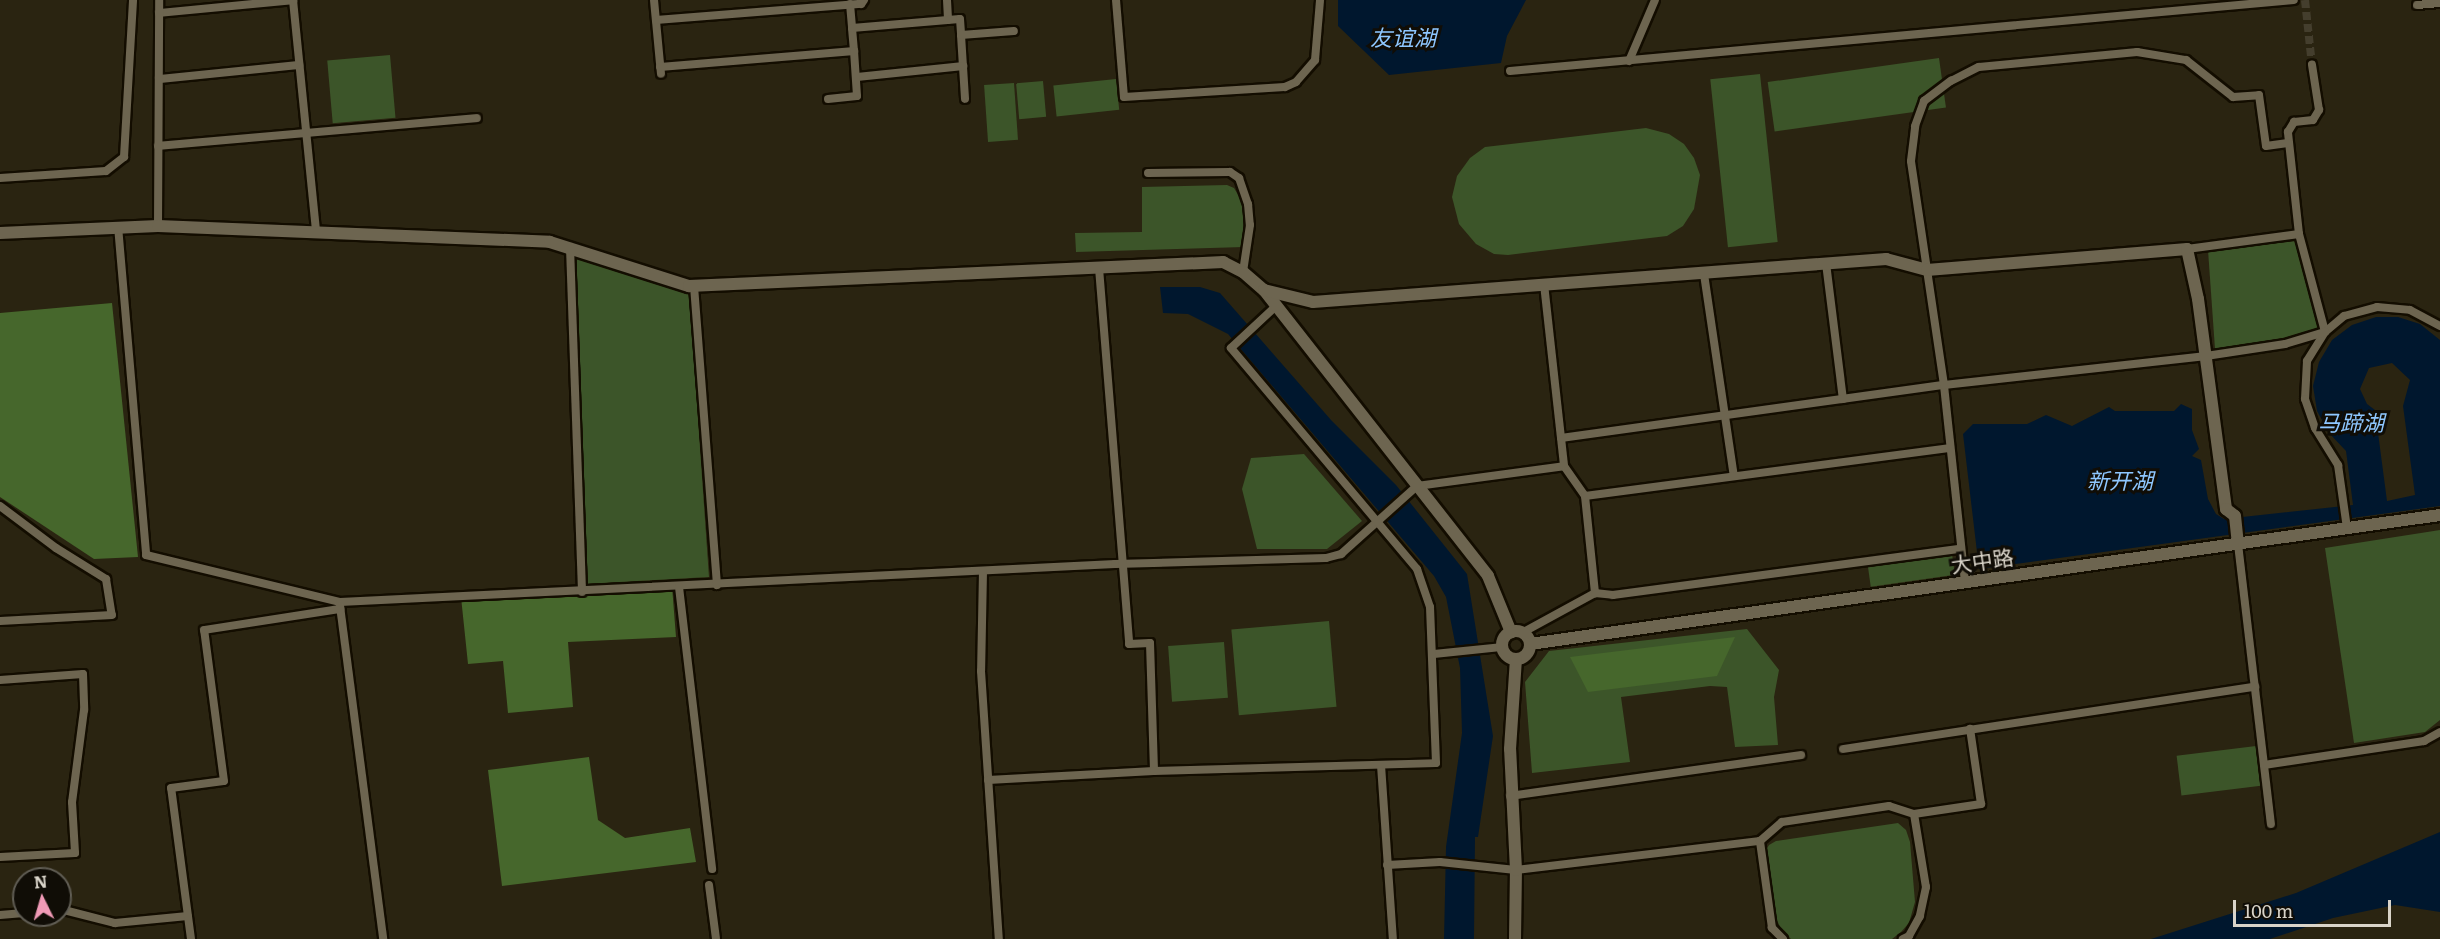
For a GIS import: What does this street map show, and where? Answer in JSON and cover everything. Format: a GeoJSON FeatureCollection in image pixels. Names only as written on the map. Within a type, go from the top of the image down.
{"type":"FeatureCollection","features":[{"type":"Feature","properties":{"kind":"street"},"geometry":{"type":"LineString","coordinates":[[0,178],[106,171],[124,157],[133,0]]}},
{"type":"Feature","properties":{"kind":"street"},"geometry":{"type":"LineString","coordinates":[[158,226],[159,0]]}},
{"type":"Feature","properties":{"kind":"street"},"geometry":{"type":"LineString","coordinates":[[159,13],[293,0],[316,232]]}},
{"type":"Feature","properties":{"kind":"street"},"geometry":{"type":"LineString","coordinates":[[654,0],[660,70],[854,51]]}},
{"type":"Feature","properties":{"kind":"street"},"geometry":{"type":"LineString","coordinates":[[762,0],[764,11]]}},
{"type":"Feature","properties":{"kind":"street"},"geometry":{"type":"LineString","coordinates":[[656,20],[850,4],[864,0]]}},
{"type":"Feature","properties":{"kind":"street"},"geometry":{"type":"LineString","coordinates":[[947,0],[948,20]]}},
{"type":"Feature","properties":{"kind":"street"},"geometry":{"type":"LineString","coordinates":[[1116,0],[1124,97],[1285,87],[1296,82],[1315,60],[1320,38],[1320,0]]}},
{"type":"Feature","properties":{"kind":"street"},"geometry":{"type":"LineString","coordinates":[[1629,61],[1655,0]]}},
{"type":"Feature","properties":{"kind":"street"},"geometry":{"type":"LineString","coordinates":[[1510,71],[2294,0]]}},
{"type":"Feature","properties":{"kind":"street"},"geometry":{"type":"LineString","coordinates":[[2417,5],[2440,3]]}},
{"type":"Feature","properties":{"kind":"street"},"geometry":{"type":"LineString","coordinates":[[828,99],[857,96],[850,4]]}},
{"type":"Feature","properties":{"kind":"street"},"geometry":{"type":"LineString","coordinates":[[852,28],[960,19],[965,99]]}},
{"type":"Feature","properties":{"kind":"street"},"geometry":{"type":"LineString","coordinates":[[961,35],[1014,31]]}},
{"type":"Feature","properties":{"kind":"street"},"geometry":{"type":"LineString","coordinates":[[1965,582],[1944,385],[1911,161],[1915,126],[1924,101],[1951,81],[1979,67],[2137,52],[2187,60],[2233,98],[2259,95],[2266,146],[2288,143]]}},
{"type":"Feature","properties":{"kind":"street"},"geometry":{"type":"LineString","coordinates":[[159,79],[299,65]]}},
{"type":"Feature","properties":{"kind":"street"},"geometry":{"type":"LineString","coordinates":[[2312,65],[2319,110],[2313,120],[2294,123],[2289,128],[2288,143],[2299,234],[2325,332]]}},
{"type":"Feature","properties":{"kind":"street"},"geometry":{"type":"LineString","coordinates":[[857,77],[963,66]]}},
{"type":"Feature","properties":{"kind":"street"},"geometry":{"type":"LineString","coordinates":[[158,146],[477,118]]}},
{"type":"Feature","properties":{"kind":"street"},"geometry":{"type":"LineString","coordinates":[[1148,173],[1230,171],[1239,178],[1248,204],[1250,225],[1244,272]]}},
{"type":"Feature","properties":{"kind":"street"},"geometry":{"type":"LineString","coordinates":[[118,226],[146,555],[340,605]]}},
{"type":"Feature","properties":{"kind":"street"},"geometry":{"type":"LineString","coordinates":[[0,232],[158,226],[550,242],[694,286],[1223,262],[1244,272],[1264,290],[1275,307],[1488,576],[1517,632],[1530,644],[1525,656],[1515,659],[1506,656],[1502,647]]}},
{"type":"Feature","properties":{"kind":"street"},"geometry":{"type":"LineString","coordinates":[[1264,290],[1314,302],[1886,259],[1927,270],[2187,249],[2299,234]]}},
{"type":"Feature","properties":{"kind":"street"},"geometry":{"type":"LineString","coordinates":[[570,247],[582,592]]}},
{"type":"Feature","properties":{"kind":"street"},"geometry":{"type":"LineString","coordinates":[[2187,249],[2206,356],[2226,509],[2235,516],[2271,825]]}},
{"type":"Feature","properties":{"kind":"street"},"geometry":{"type":"LineString","coordinates":[[1826,263],[1843,399]]}},
{"type":"Feature","properties":{"kind":"street"},"geometry":{"type":"LineString","coordinates":[[1100,268],[1129,644],[1150,643],[1154,771]]}},
{"type":"Feature","properties":{"kind":"street"},"geometry":{"type":"LineString","coordinates":[[1704,274],[1734,476]]}},
{"type":"Feature","properties":{"kind":"street"},"geometry":{"type":"LineString","coordinates":[[1544,284],[1564,466],[1585,496],[1595,593]]}},
{"type":"Feature","properties":{"kind":"street"},"geometry":{"type":"LineString","coordinates":[[694,286],[717,585]]}},
{"type":"Feature","properties":{"kind":"street"},"geometry":{"type":"LineString","coordinates":[[988,780],[1154,771],[1436,763],[1433,654],[1427,591],[1417,569],[1231,348],[1275,307]]}},
{"type":"Feature","properties":{"kind":"street"},"geometry":{"type":"LineString","coordinates":[[2347,525],[2338,465],[2315,428],[2305,399],[2307,360],[2325,332],[2344,316],[2377,307],[2410,310],[2440,326]]}},
{"type":"Feature","properties":{"kind":"street"},"geometry":{"type":"LineString","coordinates":[[1561,438],[1944,385],[2206,356],[2285,344],[2325,332]]}},
{"type":"Feature","properties":{"kind":"street"},"geometry":{"type":"LineString","coordinates":[[1585,496],[1949,448]]}},
{"type":"Feature","properties":{"kind":"street"},"geometry":{"type":"LineString","coordinates":[[191,939],[171,788],[224,781],[204,630],[340,605],[1123,564],[1326,558],[1341,554],[1417,486],[1564,466]]}},
{"type":"Feature","properties":{"kind":"street"},"geometry":{"type":"LineString","coordinates":[[0,506],[56,548],[106,579],[112,615],[0,621]]}},
{"type":"Feature","properties":{"kind":"street","name":"大中路"},"geometry":{"type":"LineString","coordinates":[[1530,644],[1965,582],[2238,540],[2440,515]]}},
{"type":"Feature","properties":{"kind":"street"},"geometry":{"type":"LineString","coordinates":[[1433,654],[1502,647],[1517,632],[1595,593],[1614,594],[1960,549]]}},
{"type":"Feature","properties":{"kind":"street"},"geometry":{"type":"LineString","coordinates":[[983,571],[981,671],[999,939]]}},
{"type":"Feature","properties":{"kind":"street"},"geometry":{"type":"LineString","coordinates":[[679,587],[712,869]]}},
{"type":"Feature","properties":{"kind":"street"},"geometry":{"type":"LineString","coordinates":[[340,605],[383,939]]}},
{"type":"Feature","properties":{"kind":"street"},"geometry":{"type":"LineString","coordinates":[[1515,659],[1510,796],[1516,870],[1515,939]]}},
{"type":"Feature","properties":{"kind":"street"},"geometry":{"type":"LineString","coordinates":[[0,680],[83,674],[84,710],[72,802],[75,853],[0,857]]}},
{"type":"Feature","properties":{"kind":"street"},"geometry":{"type":"LineString","coordinates":[[1843,749],[2255,687]]}},
{"type":"Feature","properties":{"kind":"street"},"geometry":{"type":"LineString","coordinates":[[1387,865],[1440,862],[1516,870],[1760,841],[1782,822],[1888,807],[1914,814],[1981,804],[1970,729]]}},
{"type":"Feature","properties":{"kind":"street"},"geometry":{"type":"LineString","coordinates":[[2264,765],[2414,743],[2440,732]]}},
{"type":"Feature","properties":{"kind":"street"},"geometry":{"type":"LineString","coordinates":[[1510,796],[1802,755]]}},
{"type":"Feature","properties":{"kind":"street"},"geometry":{"type":"LineString","coordinates":[[1381,765],[1393,939]]}},
{"type":"Feature","properties":{"kind":"street"},"geometry":{"type":"LineString","coordinates":[[1903,939],[1909,936],[1920,916],[1926,887],[1914,814]]}},
{"type":"Feature","properties":{"kind":"street"},"geometry":{"type":"LineString","coordinates":[[1760,841],[1772,928],[1783,939]]}},
{"type":"Feature","properties":{"kind":"street"},"geometry":{"type":"LineString","coordinates":[[709,885],[716,939]]}},
{"type":"Feature","properties":{"kind":"street"},"geometry":{"type":"LineString","coordinates":[[72,912],[115,923],[188,916]]}},
{"type":"Feature","properties":{"kind":"green space"},"geometry":{"type":"Polygon","coordinates":[[[390,55],[395,118],[333,123],[327,60],[390,55]]]}},
{"type":"Feature","properties":{"kind":"green space"},"geometry":{"type":"Polygon","coordinates":[[[1939,58],[1946,108],[1775,132],[1768,82],[1939,58]]]}},
{"type":"Feature","properties":{"kind":"green space"},"geometry":{"type":"Polygon","coordinates":[[[1760,74],[1778,242],[1728,247],[1710,79],[1760,74]]]}},
{"type":"Feature","properties":{"kind":"green space"},"geometry":{"type":"Polygon","coordinates":[[[1116,79],[1119,110],[1057,116],[1053,86],[1116,79]]]}},
{"type":"Feature","properties":{"kind":"green space"},"geometry":{"type":"Polygon","coordinates":[[[1043,81],[1046,117],[1019,119],[1016,83],[1043,81]]]}},
{"type":"Feature","properties":{"kind":"green space"},"geometry":{"type":"Polygon","coordinates":[[[1014,83],[1018,140],[988,142],[984,85],[1014,83]]]}},
{"type":"Feature","properties":{"kind":"green space"},"geometry":{"type":"Polygon","coordinates":[[[1646,128],[1669,134],[1684,144],[1694,158],[1700,175],[1694,209],[1683,226],[1667,236],[1508,255],[1494,254],[1476,244],[1459,224],[1452,197],[1457,176],[1470,158],[1485,147],[1646,128]]]}},
{"type":"Feature","properties":{"kind":"green space"},"geometry":{"type":"Polygon","coordinates":[[[1227,185],[1234,188],[1243,203],[1244,247],[1076,252],[1075,233],[1142,232],[1142,187],[1227,185]]]}},
{"type":"Feature","properties":{"kind":"green space"},"geometry":{"type":"Polygon","coordinates":[[[2297,241],[2320,329],[2286,340],[2215,349],[2208,250],[2297,241]]]}},
{"type":"Feature","properties":{"kind":"green space"},"geometry":{"type":"Polygon","coordinates":[[[574,255],[689,290],[709,577],[584,584],[574,255]]]}},
{"type":"Feature","properties":{"kind":"green space"},"geometry":{"type":"Polygon","coordinates":[[[112,303],[138,557],[94,559],[0,497],[0,313],[112,303]]]}},
{"type":"Feature","properties":{"kind":"green space"},"geometry":{"type":"Polygon","coordinates":[[[1304,454],[1362,521],[1327,549],[1257,549],[1242,489],[1251,458],[1304,454]]]}},
{"type":"Feature","properties":{"kind":"green space"},"geometry":{"type":"Polygon","coordinates":[[[2440,530],[2440,720],[2425,732],[2354,743],[2325,548],[2440,530]]]}},
{"type":"Feature","properties":{"kind":"green space"},"geometry":{"type":"Polygon","coordinates":[[[1952,554],[1955,575],[1871,587],[1868,566],[1952,554]]]}},
{"type":"Feature","properties":{"kind":"green space"},"geometry":{"type":"Polygon","coordinates":[[[672,586],[676,637],[568,642],[573,707],[508,713],[503,661],[468,664],[461,597],[672,586]]]}},
{"type":"Feature","properties":{"kind":"green space"},"geometry":{"type":"Polygon","coordinates":[[[1329,621],[1336,707],[1239,715],[1231,630],[1329,621]]]}},
{"type":"Feature","properties":{"kind":"green space"},"geometry":{"type":"Polygon","coordinates":[[[1747,629],[1779,670],[1774,697],[1778,745],[1735,747],[1727,687],[1710,686],[1621,697],[1630,762],[1532,773],[1525,682],[1549,651],[1747,629]]]}},
{"type":"Feature","properties":{"kind":"green space"},"geometry":{"type":"Polygon","coordinates":[[[1735,637],[1717,676],[1588,692],[1570,657],[1735,637]]]}},
{"type":"Feature","properties":{"kind":"green space"},"geometry":{"type":"Polygon","coordinates":[[[1224,642],[1228,698],[1172,702],[1168,646],[1224,642]]]}},
{"type":"Feature","properties":{"kind":"green space"},"geometry":{"type":"Polygon","coordinates":[[[2256,746],[2261,786],[2181,795],[2177,756],[2256,746]]]}},
{"type":"Feature","properties":{"kind":"green space"},"geometry":{"type":"Polygon","coordinates":[[[589,757],[598,820],[625,838],[690,828],[696,862],[502,886],[488,770],[589,757]]]}},
{"type":"Feature","properties":{"kind":"green space"},"geometry":{"type":"Polygon","coordinates":[[[1898,823],[1906,830],[1910,842],[1915,902],[1909,923],[1901,932],[1892,939],[1791,939],[1781,929],[1774,914],[1766,850],[1769,845],[1776,841],[1898,823]]]}},
{"type":"Feature","properties":{"kind":"water","name":"友谊湖"},"geometry":{"type":"Polygon","coordinates":[[[1338,0],[1526,0],[1507,36],[1501,63],[1389,75],[1338,26],[1338,0]]]}},
{"type":"Feature","properties":{"kind":"water"},"geometry":{"type":"Polygon","coordinates":[[[1160,287],[1200,287],[1220,293],[1331,420],[1396,485],[1467,574],[1493,736],[1478,837],[1475,837],[1474,939],[1444,939],[1446,847],[1462,733],[1460,668],[1446,597],[1434,576],[1228,334],[1188,314],[1163,313],[1160,287]]]}},
{"type":"Feature","properties":{"kind":"water","name":"新开湖"},"geometry":{"type":"Polygon","coordinates":[[[2376,317],[2398,317],[2420,324],[2440,340],[2440,506],[1979,569],[1963,434],[1973,424],[2027,424],[2046,415],[2072,426],[2109,407],[2115,411],[2174,411],[2181,404],[2192,409],[2192,430],[2199,449],[2192,456],[2201,460],[2208,499],[2216,514],[2224,519],[2353,505],[2346,451],[2329,433],[2317,411],[2313,386],[2319,362],[2332,340],[2352,325],[2376,317]],[[2392,363],[2369,368],[2360,389],[2367,404],[2375,410],[2387,501],[2415,495],[2403,406],[2410,380],[2392,363]]]}},
{"type":"Feature","properties":{"kind":"water"},"geometry":{"type":"Polygon","coordinates":[[[2440,832],[2440,912],[2395,905],[2333,918],[2270,939],[2151,939],[2296,893],[2440,832]]]}},
{"type":"Feature","properties":{"kind":"tunnel"},"geometry":{"type":"LineString","coordinates":[[2305,0],[2312,65]]}},
{"type":"Feature","properties":{"kind":"water label","name":"马蹄湖"},"geometry":{"type":"Point","coordinates":[2351,422]}}]}
